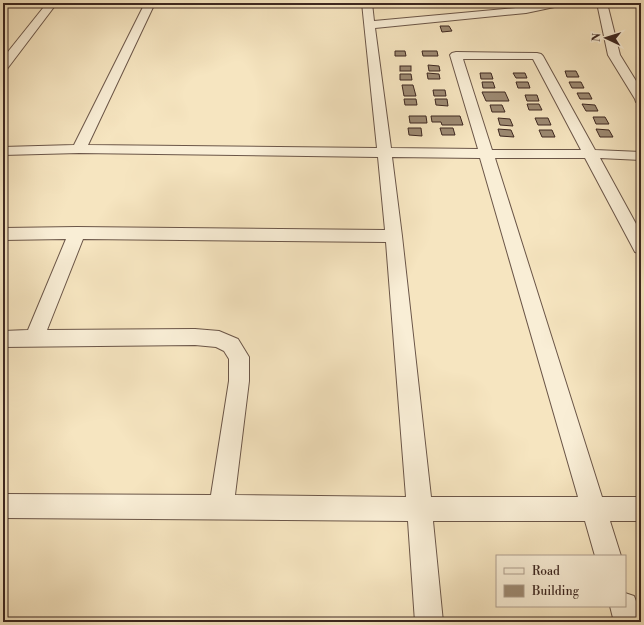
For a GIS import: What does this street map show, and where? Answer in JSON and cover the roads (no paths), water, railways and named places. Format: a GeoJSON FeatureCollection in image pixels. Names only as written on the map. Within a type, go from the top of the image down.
{"type":"FeatureCollection","features":[{"type":"Feature","properties":{"kind":"street"},"geometry":{"type":"LineString","coordinates":[[3,66],[52,3]]}},
{"type":"Feature","properties":{"kind":"street"},"geometry":{"type":"LineString","coordinates":[[79,150],[150,3]]}},
{"type":"Feature","properties":{"kind":"street"},"geometry":{"type":"LineString","coordinates":[[367,3],[394,236],[429,622]]}},
{"type":"Feature","properties":{"kind":"street"},"geometry":{"type":"LineString","coordinates":[[369,25],[526,10],[560,3]]}},
{"type":"Feature","properties":{"kind":"street"},"geometry":{"type":"LineString","coordinates":[[602,3],[614,55],[641,99]]}},
{"type":"Feature","properties":{"kind":"street"},"geometry":{"type":"LineString","coordinates":[[608,555],[456,56],[537,56],[641,248]]}},
{"type":"Feature","properties":{"kind":"street"},"geometry":{"type":"LineString","coordinates":[[3,151],[79,150],[629,154],[641,156]]}},
{"type":"Feature","properties":{"kind":"street"},"geometry":{"type":"LineString","coordinates":[[3,234],[77,233],[394,236]]}},
{"type":"Feature","properties":{"kind":"street"},"geometry":{"type":"LineString","coordinates":[[34,339],[77,233]]}},
{"type":"Feature","properties":{"kind":"street"},"geometry":{"type":"LineString","coordinates":[[3,338],[195,337],[219,338],[231,344],[239,357],[239,381],[221,507]]}},
{"type":"Feature","properties":{"kind":"street"},"geometry":{"type":"LineString","coordinates":[[3,506],[420,510],[593,508],[641,509]]}},
{"type":"Feature","properties":{"kind":"street"},"geometry":{"type":"LineString","coordinates":[[624,607],[628,622]]}}]}
